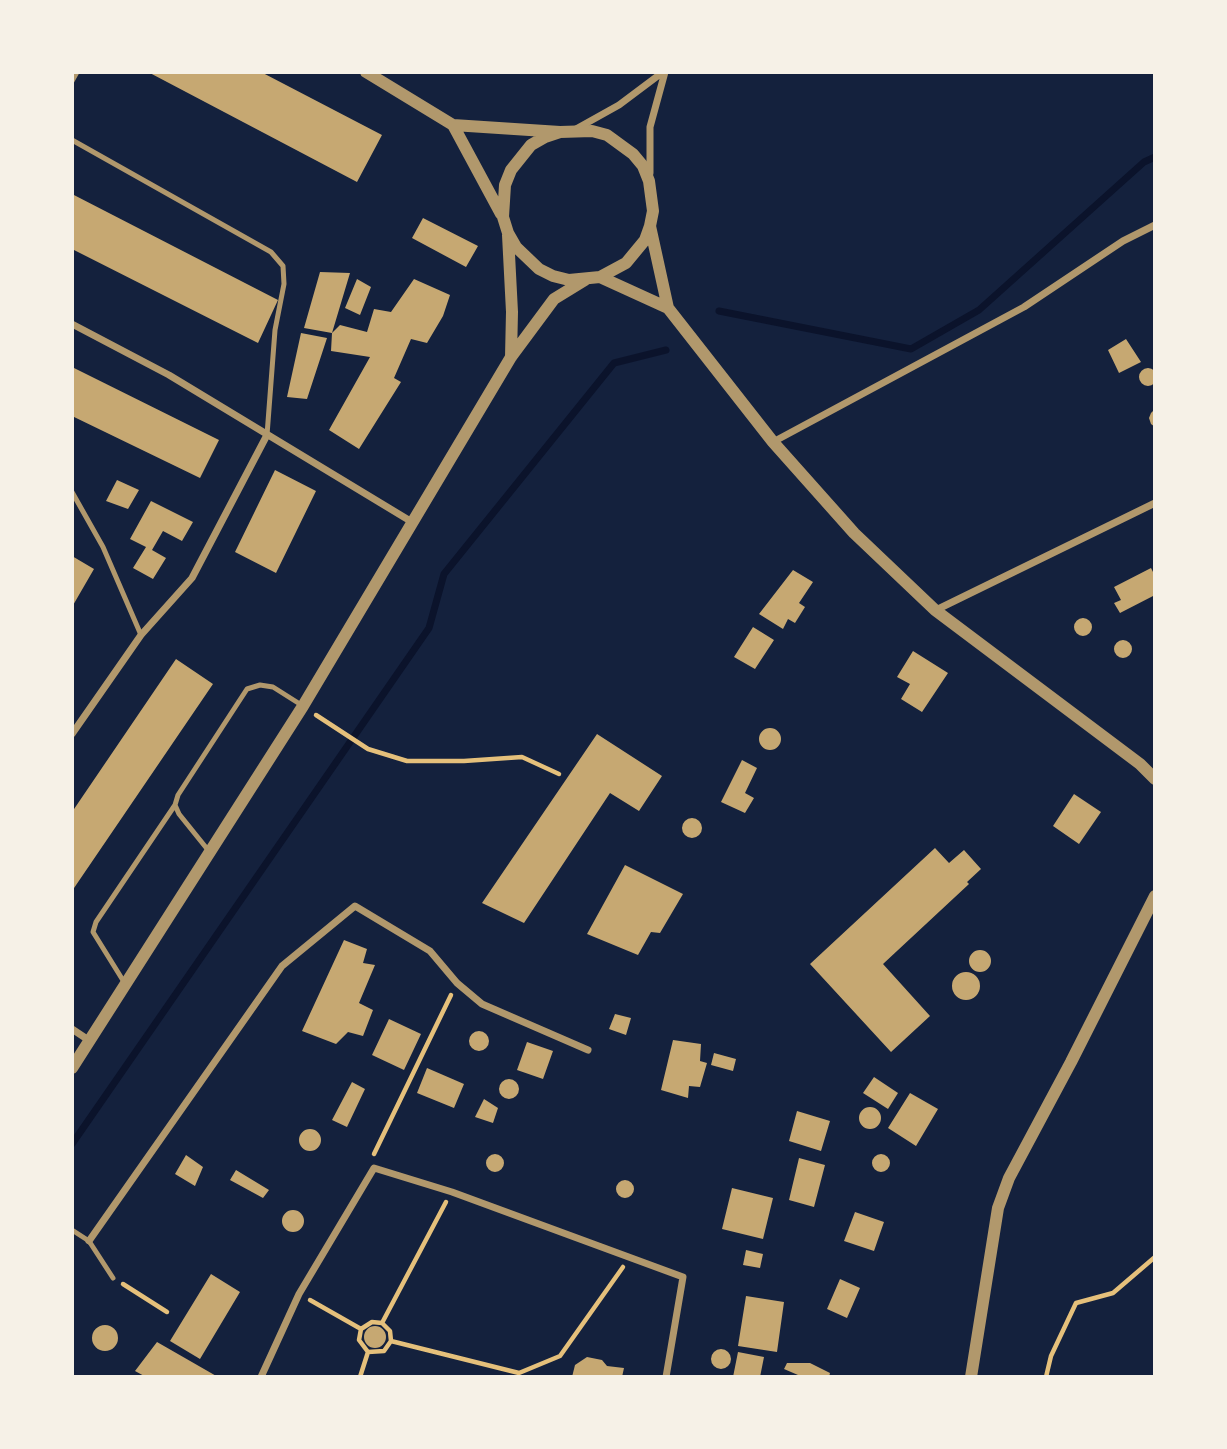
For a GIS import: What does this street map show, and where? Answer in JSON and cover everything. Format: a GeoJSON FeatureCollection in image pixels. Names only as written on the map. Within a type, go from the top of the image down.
{"type":"FeatureCollection","features":[{"type":"Feature","properties":{"kind":"street"},"geometry":{"type":"LineString","coordinates":[[366,72],[453,125],[560,132]]}},
{"type":"Feature","properties":{"kind":"street"},"geometry":{"type":"LineString","coordinates":[[453,125],[503,217],[516,247],[538,269],[553,276],[585,280],[600,277],[631,258],[645,240],[650,226],[653,203],[649,181],[650,127],[664,72]]}},
{"type":"Feature","properties":{"kind":"street"},"geometry":{"type":"LineString","coordinates":[[503,217],[505,185],[511,170],[531,145],[545,137],[576,129],[619,106],[664,72]]}},
{"type":"Feature","properties":{"kind":"street"},"geometry":{"type":"LineString","coordinates":[[576,129],[607,135],[621,143],[643,166],[649,181]]}},
{"type":"Feature","properties":{"kind":"street"},"geometry":{"type":"LineString","coordinates":[[773,442],[1024,307],[1123,241],[1155,225]]}},
{"type":"Feature","properties":{"kind":"street"},"geometry":{"type":"LineString","coordinates":[[650,226],[668,308],[773,442],[854,533],[935,610],[1140,764],[1155,779]]}},
{"type":"Feature","properties":{"kind":"street"},"geometry":{"type":"LineString","coordinates":[[508,233],[511,357]]}},
{"type":"Feature","properties":{"kind":"street"},"geometry":{"type":"LineString","coordinates":[[600,277],[668,308]]}},
{"type":"Feature","properties":{"kind":"street"},"geometry":{"type":"LineString","coordinates":[[72,1068],[303,706],[511,357],[554,299],[585,280]]}},
{"type":"Feature","properties":{"kind":"street"},"geometry":{"type":"LineString","coordinates":[[72,324],[169,374],[412,522]]}},
{"type":"Feature","properties":{"kind":"street"},"geometry":{"type":"LineString","coordinates":[[72,734],[141,635],[192,578],[267,435]]}},
{"type":"Feature","properties":{"kind":"street"},"geometry":{"type":"LineString","coordinates":[[935,610],[1155,503]]}},
{"type":"Feature","properties":{"kind":"street"},"geometry":{"type":"LineString","coordinates":[[971,1377],[998,1208],[1009,1178],[1155,896]]}},
{"type":"Feature","properties":{"kind":"street"},"geometry":{"type":"LineString","coordinates":[[89,1241],[282,966],[355,906],[429,951],[457,983],[482,1004],[588,1050]]}},
{"type":"Feature","properties":{"kind":"street"},"geometry":{"type":"LineString","coordinates":[[72,1029],[90,1041]]}},
{"type":"Feature","properties":{"kind":"street"},"geometry":{"type":"LineString","coordinates":[[261,1377],[299,1294],[374,1168],[452,1192],[683,1278],[666,1377]]}},
{"type":"Feature","properties":{"kind":"lane"},"geometry":{"type":"LineString","coordinates":[[72,81],[77,72]]}},
{"type":"Feature","properties":{"kind":"lane"},"geometry":{"type":"LineString","coordinates":[[72,140],[271,252],[283,265],[284,284],[275,330],[267,435]]}},
{"type":"Feature","properties":{"kind":"lane"},"geometry":{"type":"LineString","coordinates":[[72,492],[103,547],[141,635]]}},
{"type":"Feature","properties":{"kind":"lane"},"geometry":{"type":"LineString","coordinates":[[126,984],[93,932],[96,922],[175,806],[178,795],[247,689],[260,685],[273,687],[303,706]]}},
{"type":"Feature","properties":{"kind":"lane"},"geometry":{"type":"LineString","coordinates":[[175,806],[210,852]]}},
{"type":"Feature","properties":{"kind":"lane"},"geometry":{"type":"LineString","coordinates":[[72,1230],[89,1241],[113,1278]]}},
{"type":"Feature","properties":{"kind":"path"},"geometry":{"type":"LineString","coordinates":[[303,706],[365,747],[407,761],[522,757],[559,774]]}},
{"type":"Feature","properties":{"kind":"path"},"geometry":{"type":"LineString","coordinates":[[374,1168],[373,1157],[457,983]]}},
{"type":"Feature","properties":{"kind":"path"},"geometry":{"type":"LineString","coordinates":[[383,1323],[452,1192]]}},
{"type":"Feature","properties":{"kind":"path"},"geometry":{"type":"LineString","coordinates":[[1046,1377],[1051,1356],[1076,1303],[1113,1293],[1155,1256]]}},
{"type":"Feature","properties":{"kind":"path"},"geometry":{"type":"LineString","coordinates":[[391,1341],[519,1373],[560,1356],[630,1258]]}},
{"type":"Feature","properties":{"kind":"path"},"geometry":{"type":"LineString","coordinates":[[113,1278],[167,1312]]}},
{"type":"Feature","properties":{"kind":"path"},"geometry":{"type":"LineString","coordinates":[[299,1294],[361,1329]]}},
{"type":"Feature","properties":{"kind":"path"},"geometry":{"type":"LineString","coordinates":[[372,1322],[383,1323],[390,1331],[391,1341],[384,1351],[368,1352],[359,1340],[361,1329],[372,1322]]}},
{"type":"Feature","properties":{"kind":"path"},"geometry":{"type":"LineString","coordinates":[[360,1377],[368,1352]]}},
{"type":"Feature","properties":{"kind":"building"},"geometry":{"type":"Polygon","coordinates":[[[148,72],[261,72],[382,135],[357,182],[148,72]]]}},
{"type":"Feature","properties":{"kind":"building"},"geometry":{"type":"Polygon","coordinates":[[[72,194],[278,300],[258,343],[72,249],[72,194]]]}},
{"type":"Feature","properties":{"kind":"building"},"geometry":{"type":"Polygon","coordinates":[[[423,218],[478,246],[466,267],[412,238],[423,218]]]}},
{"type":"Feature","properties":{"kind":"building"},"geometry":{"type":"Polygon","coordinates":[[[320,272],[350,273],[332,333],[304,328],[320,272]]]}},
{"type":"Feature","properties":{"kind":"building"},"geometry":{"type":"Polygon","coordinates":[[[357,279],[371,287],[360,315],[345,308],[357,279]]]}},
{"type":"Feature","properties":{"kind":"building"},"geometry":{"type":"Polygon","coordinates":[[[414,279],[450,295],[443,316],[427,343],[411,339],[394,378],[401,382],[359,449],[329,430],[370,357],[331,351],[332,333],[340,325],[367,332],[374,309],[391,312],[414,279]]]}},
{"type":"Feature","properties":{"kind":"building"},"geometry":{"type":"Polygon","coordinates":[[[301,333],[327,338],[307,399],[287,397],[301,333]]]}},
{"type":"Feature","properties":{"kind":"building"},"geometry":{"type":"Polygon","coordinates":[[[1126,339],[1141,362],[1119,373],[1108,350],[1126,339]]]}},
{"type":"Feature","properties":{"kind":"building"},"geometry":{"type":"Polygon","coordinates":[[[72,367],[219,440],[200,478],[72,416],[72,367]]]}},
{"type":"Feature","properties":{"kind":"building"},"geometry":{"type":"Polygon","coordinates":[[[1148,368],[1154,371],[1157,377],[1154,383],[1148,386],[1142,383],[1139,377],[1142,371],[1148,368]]]}},
{"type":"Feature","properties":{"kind":"building"},"geometry":{"type":"Polygon","coordinates":[[[1155,409],[1155,427],[1149,418],[1155,409]]]}},
{"type":"Feature","properties":{"kind":"building"},"geometry":{"type":"Polygon","coordinates":[[[275,470],[316,491],[276,573],[235,552],[275,470]]]}},
{"type":"Feature","properties":{"kind":"building"},"geometry":{"type":"Polygon","coordinates":[[[117,480],[139,490],[128,509],[106,501],[117,480]]]}},
{"type":"Feature","properties":{"kind":"building"},"geometry":{"type":"Polygon","coordinates":[[[151,501],[193,522],[182,541],[163,531],[152,550],[166,558],[153,579],[133,568],[146,547],[130,539],[151,501]]]}},
{"type":"Feature","properties":{"kind":"building"},"geometry":{"type":"Polygon","coordinates":[[[72,556],[94,569],[72,607],[72,556]]]}},
{"type":"Feature","properties":{"kind":"building"},"geometry":{"type":"Polygon","coordinates":[[[1151,568],[1155,576],[1155,595],[1120,613],[1114,603],[1121,600],[1114,587],[1151,568]]]}},
{"type":"Feature","properties":{"kind":"building"},"geometry":{"type":"Polygon","coordinates":[[[793,570],[813,582],[799,603],[805,607],[795,623],[788,619],[783,629],[759,614],[793,570]]]}},
{"type":"Feature","properties":{"kind":"building"},"geometry":{"type":"Polygon","coordinates":[[[1083,618],[1090,620],[1090,634],[1083,636],[1076,634],[1074,627],[1076,620],[1083,618]]]}},
{"type":"Feature","properties":{"kind":"building"},"geometry":{"type":"Polygon","coordinates":[[[753,627],[774,640],[755,669],[734,657],[753,627]]]}},
{"type":"Feature","properties":{"kind":"building"},"geometry":{"type":"Polygon","coordinates":[[[1123,640],[1129,643],[1132,649],[1129,655],[1123,658],[1117,655],[1114,649],[1117,643],[1123,640]]]}},
{"type":"Feature","properties":{"kind":"building"},"geometry":{"type":"Polygon","coordinates":[[[913,651],[948,673],[922,712],[901,699],[910,684],[897,677],[913,651]]]}},
{"type":"Feature","properties":{"kind":"building"},"geometry":{"type":"Polygon","coordinates":[[[176,659],[213,684],[72,891],[72,812],[176,659]]]}},
{"type":"Feature","properties":{"kind":"building"},"geometry":{"type":"Polygon","coordinates":[[[770,728],[778,731],[781,739],[778,747],[770,750],[762,747],[759,739],[762,731],[770,728]]]}},
{"type":"Feature","properties":{"kind":"building"},"geometry":{"type":"Polygon","coordinates":[[[597,734],[662,776],[639,811],[610,793],[524,923],[482,903],[597,734]]]}},
{"type":"Feature","properties":{"kind":"building"},"geometry":{"type":"Polygon","coordinates":[[[742,760],[757,768],[745,793],[754,798],[745,813],[721,802],[742,760]]]}},
{"type":"Feature","properties":{"kind":"building"},"geometry":{"type":"Polygon","coordinates":[[[1074,794],[1101,812],[1079,844],[1053,826],[1074,794]]]}},
{"type":"Feature","properties":{"kind":"building"},"geometry":{"type":"Polygon","coordinates":[[[688,818],[696,818],[702,828],[696,838],[688,838],[682,832],[682,824],[688,818]]]}},
{"type":"Feature","properties":{"kind":"building"},"geometry":{"type":"Polygon","coordinates":[[[935,848],[949,863],[964,850],[981,869],[967,882],[969,884],[883,964],[930,1016],[891,1052],[810,964],[935,848]]]}},
{"type":"Feature","properties":{"kind":"building"},"geometry":{"type":"Polygon","coordinates":[[[625,865],[683,894],[660,933],[651,932],[638,955],[587,934],[625,865]]]}},
{"type":"Feature","properties":{"kind":"building"},"geometry":{"type":"Polygon","coordinates":[[[344,940],[367,949],[363,963],[375,965],[359,1003],[373,1010],[363,1036],[348,1032],[336,1044],[302,1031],[344,940]]]}},
{"type":"Feature","properties":{"kind":"building"},"geometry":{"type":"Polygon","coordinates":[[[980,950],[988,953],[991,961],[988,969],[980,972],[972,969],[969,961],[972,953],[980,950]]]}},
{"type":"Feature","properties":{"kind":"building"},"geometry":{"type":"Polygon","coordinates":[[[966,972],[976,976],[980,986],[976,996],[966,1000],[956,996],[952,986],[956,976],[966,972]]]}},
{"type":"Feature","properties":{"kind":"building"},"geometry":{"type":"Polygon","coordinates":[[[615,1014],[631,1018],[626,1035],[609,1029],[615,1014]]]}},
{"type":"Feature","properties":{"kind":"building"},"geometry":{"type":"Polygon","coordinates":[[[389,1019],[421,1034],[404,1070],[372,1055],[389,1019]]]}},
{"type":"Feature","properties":{"kind":"building"},"geometry":{"type":"Polygon","coordinates":[[[479,1031],[486,1034],[489,1041],[486,1048],[479,1051],[472,1048],[469,1041],[472,1034],[479,1031]]]}},
{"type":"Feature","properties":{"kind":"building"},"geometry":{"type":"Polygon","coordinates":[[[673,1040],[701,1044],[700,1061],[707,1063],[700,1087],[689,1086],[688,1098],[661,1090],[673,1040]]]}},
{"type":"Feature","properties":{"kind":"building"},"geometry":{"type":"Polygon","coordinates":[[[527,1042],[553,1051],[543,1079],[517,1070],[527,1042]]]}},
{"type":"Feature","properties":{"kind":"building"},"geometry":{"type":"Polygon","coordinates":[[[714,1053],[736,1059],[733,1071],[711,1065],[714,1053]]]}},
{"type":"Feature","properties":{"kind":"building"},"geometry":{"type":"Polygon","coordinates":[[[427,1068],[464,1084],[454,1108],[417,1093],[427,1068]]]}},
{"type":"Feature","properties":{"kind":"building"},"geometry":{"type":"Polygon","coordinates":[[[874,1077],[898,1093],[888,1109],[863,1093],[874,1077]]]}},
{"type":"Feature","properties":{"kind":"building"},"geometry":{"type":"Polygon","coordinates":[[[509,1079],[516,1082],[519,1089],[516,1096],[509,1099],[502,1096],[499,1089],[502,1082],[509,1079]]]}},
{"type":"Feature","properties":{"kind":"building"},"geometry":{"type":"Polygon","coordinates":[[[352,1082],[365,1089],[347,1127],[332,1120],[352,1082]]]}},
{"type":"Feature","properties":{"kind":"building"},"geometry":{"type":"Polygon","coordinates":[[[910,1093],[938,1109],[916,1146],[888,1128],[910,1093]]]}},
{"type":"Feature","properties":{"kind":"building"},"geometry":{"type":"Polygon","coordinates":[[[484,1099],[498,1108],[493,1123],[475,1117],[484,1099]]]}},
{"type":"Feature","properties":{"kind":"building"},"geometry":{"type":"Polygon","coordinates":[[[870,1107],[878,1110],[881,1118],[878,1126],[870,1129],[862,1126],[859,1118],[862,1110],[870,1107]]]}},
{"type":"Feature","properties":{"kind":"building"},"geometry":{"type":"Polygon","coordinates":[[[797,1111],[830,1121],[821,1151],[789,1141],[797,1111]]]}},
{"type":"Feature","properties":{"kind":"building"},"geometry":{"type":"Polygon","coordinates":[[[310,1129],[318,1132],[321,1140],[318,1148],[310,1151],[302,1148],[299,1140],[302,1132],[310,1129]]]}},
{"type":"Feature","properties":{"kind":"building"},"geometry":{"type":"Polygon","coordinates":[[[491,1154],[499,1154],[504,1163],[502,1170],[491,1172],[486,1167],[486,1159],[491,1154]]]}},
{"type":"Feature","properties":{"kind":"building"},"geometry":{"type":"Polygon","coordinates":[[[881,1154],[887,1157],[890,1163],[887,1169],[881,1172],[875,1169],[872,1163],[875,1157],[881,1154]]]}},
{"type":"Feature","properties":{"kind":"building"},"geometry":{"type":"Polygon","coordinates":[[[186,1155],[203,1167],[195,1186],[175,1174],[186,1155]]]}},
{"type":"Feature","properties":{"kind":"building"},"geometry":{"type":"Polygon","coordinates":[[[799,1158],[825,1165],[814,1207],[789,1200],[799,1158]]]}},
{"type":"Feature","properties":{"kind":"building"},"geometry":{"type":"Polygon","coordinates":[[[236,1170],[269,1190],[263,1198],[230,1180],[236,1170]]]}},
{"type":"Feature","properties":{"kind":"building"},"geometry":{"type":"Polygon","coordinates":[[[625,1180],[631,1183],[634,1189],[631,1195],[625,1198],[619,1195],[616,1189],[619,1183],[625,1180]]]}},
{"type":"Feature","properties":{"kind":"building"},"geometry":{"type":"Polygon","coordinates":[[[732,1188],[773,1198],[763,1239],[722,1229],[732,1188]]]}},
{"type":"Feature","properties":{"kind":"building"},"geometry":{"type":"Polygon","coordinates":[[[293,1210],[301,1213],[304,1221],[301,1229],[293,1232],[285,1229],[282,1221],[285,1213],[293,1210]]]}},
{"type":"Feature","properties":{"kind":"building"},"geometry":{"type":"Polygon","coordinates":[[[855,1212],[884,1222],[874,1251],[844,1241],[855,1212]]]}},
{"type":"Feature","properties":{"kind":"building"},"geometry":{"type":"Polygon","coordinates":[[[746,1250],[763,1254],[760,1268],[743,1265],[746,1250]]]}},
{"type":"Feature","properties":{"kind":"building"},"geometry":{"type":"Polygon","coordinates":[[[211,1274],[240,1292],[200,1359],[170,1341],[211,1274]]]}},
{"type":"Feature","properties":{"kind":"building"},"geometry":{"type":"Polygon","coordinates":[[[840,1279],[860,1288],[847,1318],[827,1309],[840,1279]]]}},
{"type":"Feature","properties":{"kind":"building"},"geometry":{"type":"Polygon","coordinates":[[[746,1296],[784,1302],[777,1352],[738,1346],[746,1296]]]}},
{"type":"Feature","properties":{"kind":"building"},"geometry":{"type":"Polygon","coordinates":[[[105,1325],[114,1329],[118,1338],[114,1347],[105,1351],[96,1347],[92,1338],[96,1329],[105,1325]]]}},
{"type":"Feature","properties":{"kind":"building"},"geometry":{"type":"Polygon","coordinates":[[[371,1326],[379,1326],[386,1333],[386,1341],[379,1348],[371,1348],[364,1341],[364,1333],[371,1326]]]}},
{"type":"Feature","properties":{"kind":"building"},"geometry":{"type":"Polygon","coordinates":[[[157,1342],[218,1377],[146,1377],[135,1371],[157,1342]]]}},
{"type":"Feature","properties":{"kind":"building"},"geometry":{"type":"Polygon","coordinates":[[[717,1349],[725,1349],[731,1359],[725,1369],[717,1369],[711,1363],[711,1355],[717,1349]]]}},
{"type":"Feature","properties":{"kind":"building"},"geometry":{"type":"Polygon","coordinates":[[[738,1352],[764,1357],[760,1377],[733,1377],[738,1352]]]}},
{"type":"Feature","properties":{"kind":"building"},"geometry":{"type":"Polygon","coordinates":[[[587,1357],[602,1360],[607,1366],[624,1368],[622,1377],[572,1377],[575,1365],[587,1357]]]}},
{"type":"Feature","properties":{"kind":"building"},"geometry":{"type":"Polygon","coordinates":[[[787,1363],[810,1363],[830,1373],[829,1377],[797,1377],[798,1375],[784,1369],[787,1363]]]}},
{"type":"Feature","properties":{"kind":"waterway"},"geometry":{"type":"LineString","coordinates":[[719,311],[911,349],[979,310],[1144,162],[1155,157]]}},
{"type":"Feature","properties":{"kind":"waterway"},"geometry":{"type":"LineString","coordinates":[[72,1144],[429,628],[444,574],[614,363],[666,350]]}}]}
